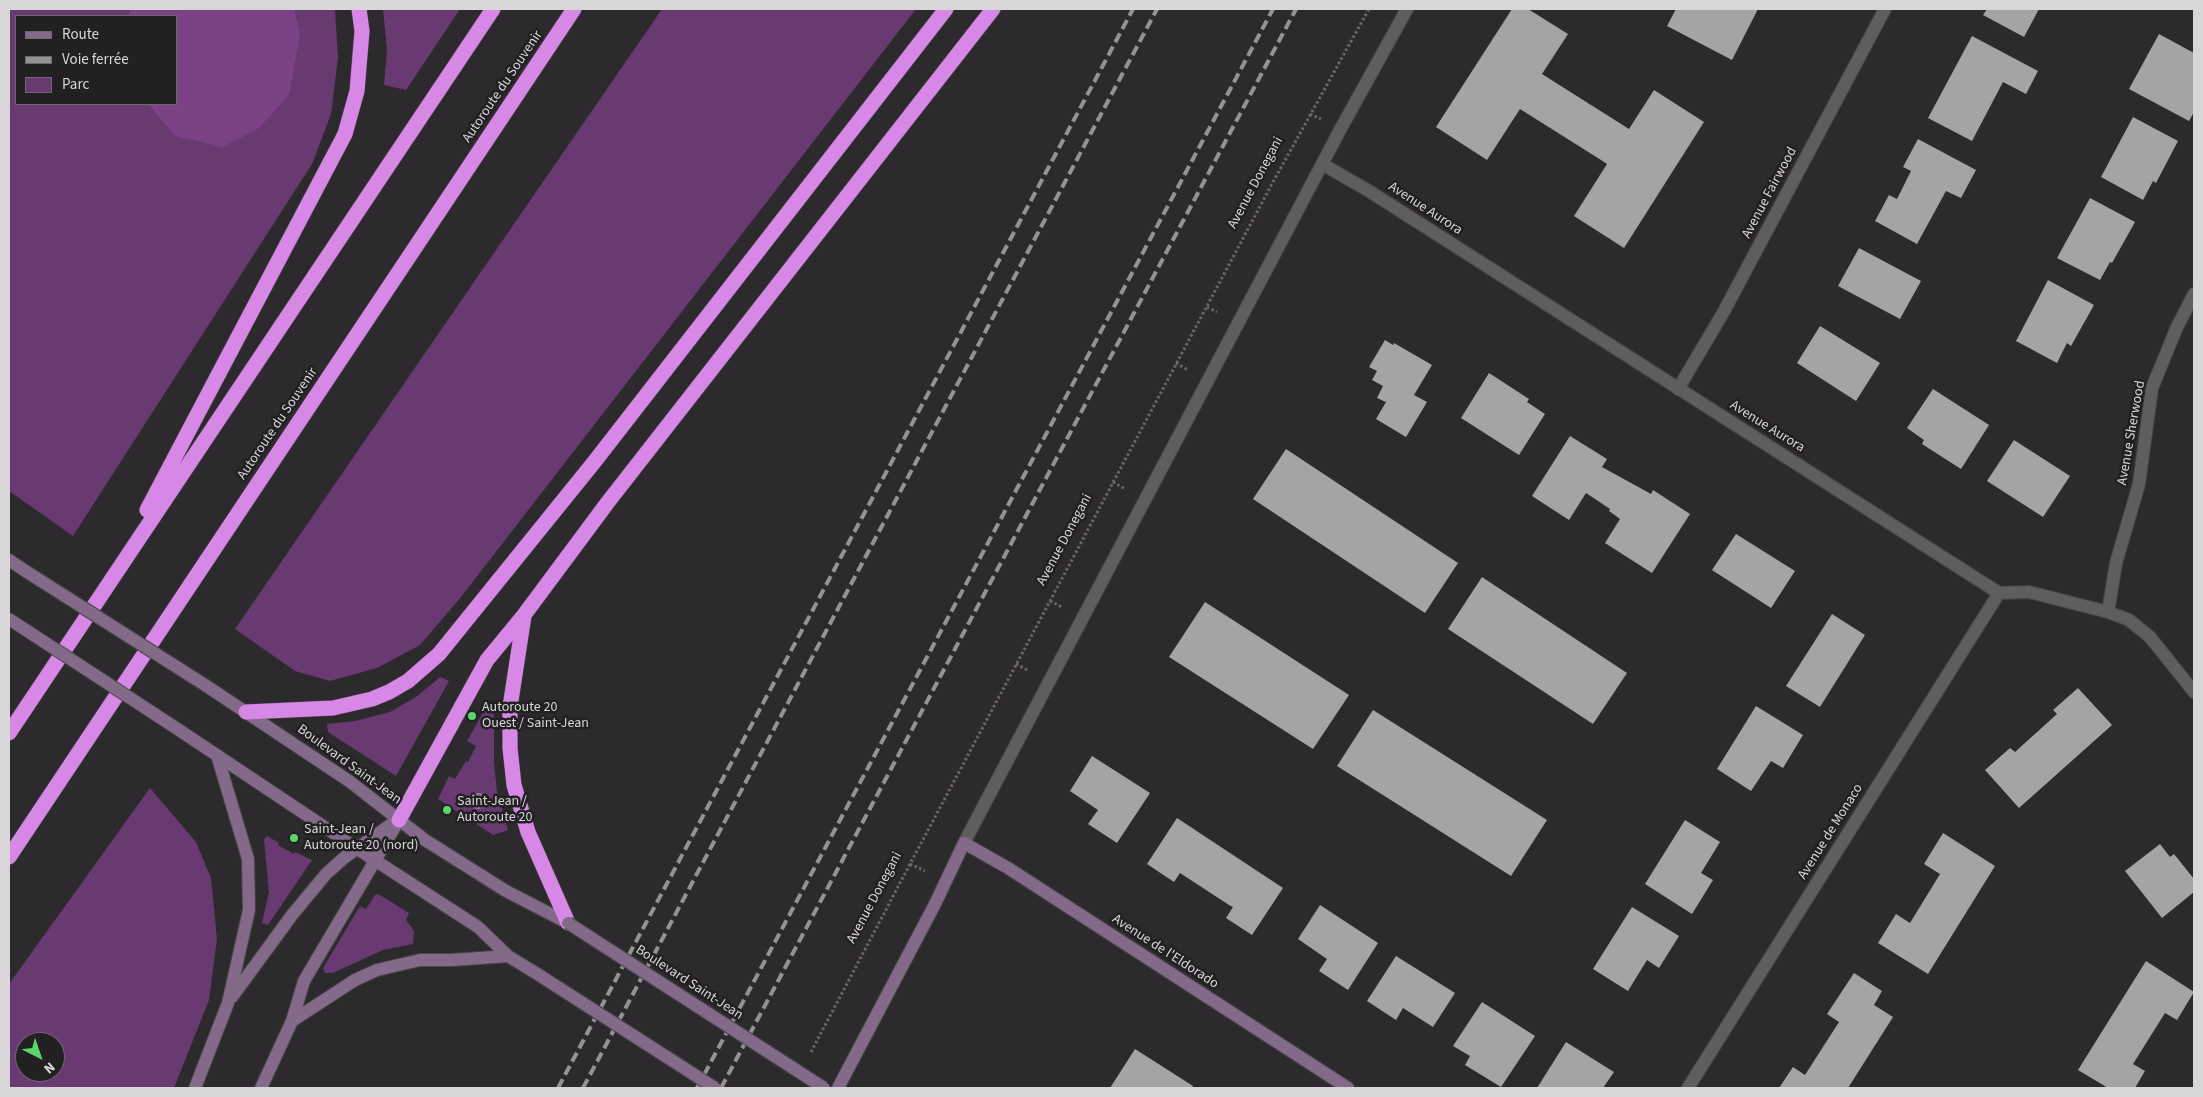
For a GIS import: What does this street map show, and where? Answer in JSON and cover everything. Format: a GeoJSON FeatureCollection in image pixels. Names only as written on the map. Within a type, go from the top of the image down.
{"type":"FeatureCollection","features":[{"type":"Feature","properties":{"kind":"highway"},"geometry":{"type":"LineString","coordinates":[[109,582],[345,134],[358,83],[362,31],[359,9]]}},
{"type":"Feature","properties":{"kind":"highway"},"geometry":{"type":"LineString","coordinates":[[9,734],[493,9]]}},
{"type":"Feature","properties":{"kind":"highway","name":"Autoroute du Souvenir"},"geometry":{"type":"LineString","coordinates":[[9,857],[574,9]]}},
{"type":"Feature","properties":{"kind":"highway"},"geometry":{"type":"LineString","coordinates":[[560,30],[581,9]]}},
{"type":"Feature","properties":{"kind":"highway"},"geometry":{"type":"LineString","coordinates":[[246,712],[333,708],[372,699],[390,692],[408,680],[438,654],[595,461],[946,9]]}},
{"type":"Feature","properties":{"kind":"highway"},"geometry":{"type":"LineString","coordinates":[[399,820],[487,660],[993,9]]}},
{"type":"Feature","properties":{"kind":"highway"},"geometry":{"type":"LineString","coordinates":[[524,614],[510,707],[510,748],[514,785],[528,832],[568,923]]}},
{"type":"Feature","properties":{"kind":"main road","name":"Boulevard Saint-Jean"},"geometry":{"type":"LineString","coordinates":[[9,560],[205,685],[349,781],[425,840],[506,891],[568,923],[824,1088]]}},
{"type":"Feature","properties":{"kind":"main road"},"geometry":{"type":"LineString","coordinates":[[9,619],[478,927],[508,956],[715,1088]]}},
{"type":"Feature","properties":{"kind":"main road"},"geometry":{"type":"LineString","coordinates":[[195,1088],[228,1003],[247,925],[248,859],[217,755]]}},
{"type":"Feature","properties":{"kind":"main road"},"geometry":{"type":"LineString","coordinates":[[228,1003],[292,915],[326,874],[356,848],[399,820]]}},
{"type":"Feature","properties":{"kind":"main road"},"geometry":{"type":"LineString","coordinates":[[261,1088],[292,1020],[304,981],[399,820]]}},
{"type":"Feature","properties":{"kind":"main road"},"geometry":{"type":"LineString","coordinates":[[838,1088],[935,904],[964,843]]}},
{"type":"Feature","properties":{"kind":"main road","name":"Avenue de l'Eldorado"},"geometry":{"type":"LineString","coordinates":[[964,843],[1008,868],[1348,1088]]}},
{"type":"Feature","properties":{"kind":"main road"},"geometry":{"type":"LineString","coordinates":[[292,1020],[355,980],[385,968],[420,960],[508,956]]}},
{"type":"Feature","properties":{"kind":"street"},"geometry":{"type":"LineString","coordinates":[[964,843],[1322,164],[1407,9]]}},
{"type":"Feature","properties":{"kind":"street","name":"Avenue Fairwood"},"geometry":{"type":"LineString","coordinates":[[1678,389],[1723,313],[1885,9]]}},
{"type":"Feature","properties":{"kind":"street","name":"Avenue Aurora"},"geometry":{"type":"LineString","coordinates":[[1322,164],[1369,191],[1999,592]]}},
{"type":"Feature","properties":{"kind":"street","name":"Avenue Sherwood"},"geometry":{"type":"LineString","coordinates":[[2108,612],[2116,563],[2139,484],[2152,388],[2177,326],[2194,294]]}},
{"type":"Feature","properties":{"kind":"street"},"geometry":{"type":"LineString","coordinates":[[1999,592],[2029,592],[2108,612],[2129,620],[2150,637],[2194,692]]}},
{"type":"Feature","properties":{"kind":"street","name":"Avenue de Monaco"},"geometry":{"type":"LineString","coordinates":[[1688,1088],[1999,592]]}},
{"type":"Feature","properties":{"kind":"path","name":"Avenue Donegani"},"geometry":{"type":"LineString","coordinates":[[811,1054],[1176,363],[1368,9]]}},
{"type":"Feature","properties":{"kind":"path"},"geometry":{"type":"LineString","coordinates":[[1310,114],[1324,120]]}},
{"type":"Feature","properties":{"kind":"path"},"geometry":{"type":"LineString","coordinates":[[1206,307],[1222,315]]}},
{"type":"Feature","properties":{"kind":"path"},"geometry":{"type":"LineString","coordinates":[[1176,363],[1191,372]]}},
{"type":"Feature","properties":{"kind":"path"},"geometry":{"type":"LineString","coordinates":[[1113,482],[1127,491]]}},
{"type":"Feature","properties":{"kind":"path"},"geometry":{"type":"LineString","coordinates":[[1050,600],[1065,609]]}},
{"type":"Feature","properties":{"kind":"path"},"geometry":{"type":"LineString","coordinates":[[1016,664],[1032,672]]}},
{"type":"Feature","properties":{"kind":"path"},"geometry":{"type":"LineString","coordinates":[[910,864],[925,871]]}},
{"type":"Feature","properties":{"kind":"green space"},"geometry":{"type":"Polygon","coordinates":[[[9,9],[335,9],[338,58],[331,114],[312,164],[73,536],[9,491],[9,9]]]}},
{"type":"Feature","properties":{"kind":"green space"},"geometry":{"type":"Polygon","coordinates":[[[383,9],[460,9],[406,90],[384,85],[387,50],[383,9]]]}},
{"type":"Feature","properties":{"kind":"green space"},"geometry":{"type":"Polygon","coordinates":[[[662,9],[916,9],[461,597],[420,645],[377,668],[330,681],[295,671],[235,629],[662,9]]]}},
{"type":"Feature","properties":{"kind":"green space"},"geometry":{"type":"Polygon","coordinates":[[[440,677],[449,681],[396,776],[328,732],[327,724],[355,721],[390,712],[416,697],[440,677]]]}},
{"type":"Feature","properties":{"kind":"green space"},"geometry":{"type":"Polygon","coordinates":[[[484,711],[494,714],[494,763],[497,792],[508,830],[493,835],[438,799],[449,776],[455,779],[466,761],[468,762],[476,746],[467,741],[484,711]]]}},
{"type":"Feature","properties":{"kind":"green space"},"geometry":{"type":"Polygon","coordinates":[[[150,788],[196,842],[211,878],[217,939],[209,1000],[174,1088],[9,1088],[9,984],[150,788]]]}},
{"type":"Feature","properties":{"kind":"green space"},"geometry":{"type":"Polygon","coordinates":[[[267,836],[294,854],[295,852],[312,860],[268,925],[262,923],[269,892],[264,839],[267,836]]]}},
{"type":"Feature","properties":{"kind":"green space"},"geometry":{"type":"Polygon","coordinates":[[[378,894],[409,913],[406,920],[414,931],[413,944],[383,950],[333,973],[325,973],[323,968],[360,906],[366,909],[375,895],[378,894]]]}},
{"type":"Feature","properties":{"kind":"shaded area"},"geometry":{"type":"Polygon","coordinates":[[[130,9],[294,9],[300,34],[289,95],[259,128],[223,147],[175,136],[149,105],[178,105],[178,15],[129,15],[130,9]]]}},
{"type":"Feature","properties":{"kind":"building"},"geometry":{"type":"Polygon","coordinates":[[[1512,9],[1528,9],[1568,34],[1542,74],[1629,129],[1654,90],[1704,122],[1624,248],[1574,216],[1607,164],[1601,160],[1520,109],[1487,160],[1436,127],[1512,9]]]}},
{"type":"Feature","properties":{"kind":"building"},"geometry":{"type":"Polygon","coordinates":[[[1676,9],[1758,9],[1732,60],[1667,26],[1676,9]]]}},
{"type":"Feature","properties":{"kind":"building"},"geometry":{"type":"Polygon","coordinates":[[[1987,9],[2039,9],[2024,37],[1983,15],[1987,9]]]}},
{"type":"Feature","properties":{"kind":"building"},"geometry":{"type":"Polygon","coordinates":[[[2159,34],[2194,53],[2194,112],[2189,121],[2129,89],[2159,34]]]}},
{"type":"Feature","properties":{"kind":"building"},"geometry":{"type":"Polygon","coordinates":[[[1972,36],[2038,71],[2026,94],[2003,82],[1972,141],[1928,118],[1972,36]]]}},
{"type":"Feature","properties":{"kind":"building"},"geometry":{"type":"Polygon","coordinates":[[[2133,117],[2178,141],[2156,183],[2153,181],[2143,200],[2101,177],[2133,117]]]}},
{"type":"Feature","properties":{"kind":"building"},"geometry":{"type":"Polygon","coordinates":[[[1918,139],[1976,170],[1961,198],[1946,191],[1917,244],[1875,221],[1889,195],[1897,199],[1911,171],[1903,167],[1918,139]]]}},
{"type":"Feature","properties":{"kind":"building"},"geometry":{"type":"Polygon","coordinates":[[[2090,198],[2135,222],[2100,280],[2057,258],[2090,198]]]}},
{"type":"Feature","properties":{"kind":"building"},"geometry":{"type":"Polygon","coordinates":[[[1859,248],[1921,281],[1900,319],[1838,286],[1859,248]]]}},
{"type":"Feature","properties":{"kind":"building"},"geometry":{"type":"Polygon","coordinates":[[[2048,280],[2094,305],[2071,346],[2067,343],[2057,363],[2016,341],[2048,280]]]}},
{"type":"Feature","properties":{"kind":"building"},"geometry":{"type":"Polygon","coordinates":[[[1820,326],[1880,363],[1856,401],[1797,363],[1820,326]]]}},
{"type":"Feature","properties":{"kind":"building"},"geometry":{"type":"Polygon","coordinates":[[[1385,340],[1393,345],[1394,343],[1432,365],[1414,395],[1427,402],[1406,437],[1376,419],[1386,402],[1377,398],[1383,386],[1372,380],[1377,371],[1369,367],[1385,340]]]}},
{"type":"Feature","properties":{"kind":"building"},"geometry":{"type":"Polygon","coordinates":[[[1489,373],[1529,399],[1527,402],[1545,414],[1519,455],[1461,418],[1489,373]]]}},
{"type":"Feature","properties":{"kind":"building"},"geometry":{"type":"Polygon","coordinates":[[[1933,389],[1989,425],[1961,469],[1922,444],[1924,440],[1907,428],[1933,389]]]}},
{"type":"Feature","properties":{"kind":"building"},"geometry":{"type":"Polygon","coordinates":[[[1570,436],[1607,459],[1602,467],[1651,494],[1653,490],[1690,514],[1652,573],[1605,543],[1620,519],[1609,511],[1610,509],[1586,493],[1569,520],[1532,496],[1570,436]]]}},
{"type":"Feature","properties":{"kind":"building"},"geometry":{"type":"Polygon","coordinates":[[[2014,440],[2070,476],[2043,517],[1987,481],[2014,440]]]}},
{"type":"Feature","properties":{"kind":"building"},"geometry":{"type":"Polygon","coordinates":[[[1286,449],[1458,563],[1425,613],[1253,499],[1286,449]]]}},
{"type":"Feature","properties":{"kind":"building"},"geometry":{"type":"Polygon","coordinates":[[[1736,534],[1795,571],[1771,608],[1712,570],[1736,534]]]}},
{"type":"Feature","properties":{"kind":"building"},"geometry":{"type":"Polygon","coordinates":[[[1482,577],[1627,673],[1593,724],[1448,629],[1482,577]]]}},
{"type":"Feature","properties":{"kind":"building"},"geometry":{"type":"Polygon","coordinates":[[[1205,602],[1349,695],[1313,749],[1169,657],[1205,602]]]}},
{"type":"Feature","properties":{"kind":"building"},"geometry":{"type":"Polygon","coordinates":[[[1832,614],[1865,635],[1820,707],[1786,686],[1832,614]]]}},
{"type":"Feature","properties":{"kind":"building"},"geometry":{"type":"Polygon","coordinates":[[[2078,688],[2112,725],[2019,808],[1985,770],[2010,748],[2015,752],[2057,714],[2053,710],[2078,688]]]}},
{"type":"Feature","properties":{"kind":"building"},"geometry":{"type":"Polygon","coordinates":[[[1756,706],[1803,735],[1783,768],[1771,761],[1751,791],[1717,769],[1756,706]]]}},
{"type":"Feature","properties":{"kind":"building"},"geometry":{"type":"Polygon","coordinates":[[[1373,710],[1547,820],[1511,876],[1337,766],[1373,710]]]}},
{"type":"Feature","properties":{"kind":"building"},"geometry":{"type":"Polygon","coordinates":[[[1092,756],[1150,793],[1117,843],[1088,824],[1098,810],[1070,791],[1092,756]]]}},
{"type":"Feature","properties":{"kind":"building"},"geometry":{"type":"Polygon","coordinates":[[[1177,818],[1283,888],[1252,935],[1226,918],[1233,907],[1180,873],[1174,882],[1147,864],[1177,818]]]}},
{"type":"Feature","properties":{"kind":"building"},"geometry":{"type":"Polygon","coordinates":[[[1685,820],[1720,842],[1701,873],[1713,880],[1692,914],[1645,884],[1685,820]]]}},
{"type":"Feature","properties":{"kind":"building"},"geometry":{"type":"Polygon","coordinates":[[[1943,833],[1995,866],[1928,974],[1878,943],[1896,914],[1910,923],[1940,874],[1924,864],[1943,833]]]}},
{"type":"Feature","properties":{"kind":"building"},"geometry":{"type":"Polygon","coordinates":[[[2160,844],[2170,857],[2174,854],[2194,879],[2194,892],[2162,918],[2125,871],[2160,844]]]}},
{"type":"Feature","properties":{"kind":"building"},"geometry":{"type":"Polygon","coordinates":[[[1320,905],[1378,943],[1348,990],[1319,971],[1327,959],[1298,939],[1320,905]]]}},
{"type":"Feature","properties":{"kind":"building"},"geometry":{"type":"Polygon","coordinates":[[[1632,907],[1679,936],[1659,968],[1647,960],[1628,991],[1593,969],[1632,907]]]}},
{"type":"Feature","properties":{"kind":"building"},"geometry":{"type":"Polygon","coordinates":[[[1396,956],[1455,993],[1433,1027],[1403,1008],[1396,1020],[1367,1001],[1396,956]]]}},
{"type":"Feature","properties":{"kind":"building"},"geometry":{"type":"Polygon","coordinates":[[[2146,961],[2194,992],[2177,1020],[2165,1013],[2133,1064],[2145,1071],[2135,1088],[2108,1088],[2078,1070],[2146,961]]]}},
{"type":"Feature","properties":{"kind":"building"},"geometry":{"type":"Polygon","coordinates":[[[1854,973],[1882,991],[1874,1005],[1893,1017],[1848,1088],[1779,1088],[1793,1067],[1805,1075],[1839,1022],[1827,1014],[1854,973]]]}},
{"type":"Feature","properties":{"kind":"building"},"geometry":{"type":"Polygon","coordinates":[[[1482,1002],[1535,1036],[1501,1087],[1465,1065],[1470,1056],[1453,1046],[1482,1002]]]}},
{"type":"Feature","properties":{"kind":"building"},"geometry":{"type":"Polygon","coordinates":[[[1566,1042],[1614,1072],[1603,1088],[1537,1088],[1566,1042]]]}},
{"type":"Feature","properties":{"kind":"building"},"geometry":{"type":"Polygon","coordinates":[[[1135,1049],[1193,1086],[1192,1088],[1110,1088],[1135,1049]]]}},
{"type":"Feature","properties":{"kind":"railway"},"geometry":{"type":"LineString","coordinates":[[558,1088],[1133,9]]}},
{"type":"Feature","properties":{"kind":"railway"},"geometry":{"type":"LineString","coordinates":[[583,1088],[1157,9]]}},
{"type":"Feature","properties":{"kind":"railway"},"geometry":{"type":"LineString","coordinates":[[697,1088],[1273,9]]}},
{"type":"Feature","properties":{"kind":"railway"},"geometry":{"type":"LineString","coordinates":[[721,1088],[1296,9]]}},
{"type":"Feature","properties":{"kind":"place","name":"Autoroute 20 Ouest / Saint-Jean"},"geometry":{"type":"Point","coordinates":[472,716]}},
{"type":"Feature","properties":{"kind":"place","name":"Saint-Jean / Autoroute 20"},"geometry":{"type":"Point","coordinates":[447,810]}},
{"type":"Feature","properties":{"kind":"place","name":"Saint-Jean / Autoroute 20 (nord)"},"geometry":{"type":"Point","coordinates":[294,838]}}]}
